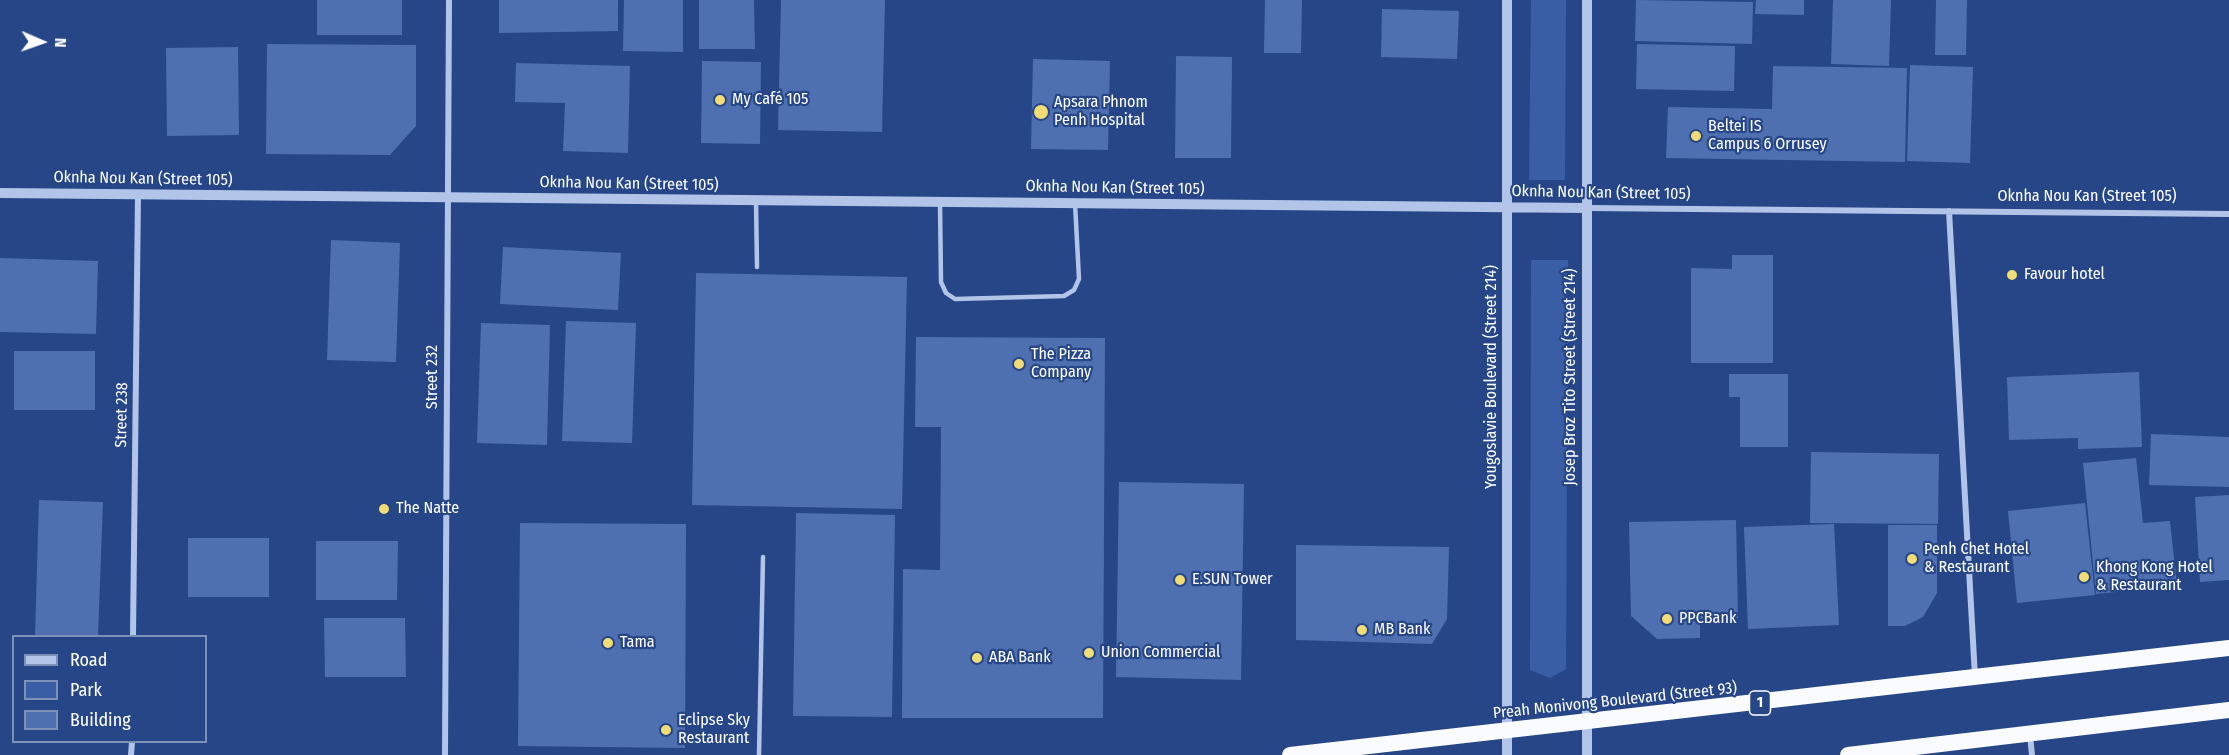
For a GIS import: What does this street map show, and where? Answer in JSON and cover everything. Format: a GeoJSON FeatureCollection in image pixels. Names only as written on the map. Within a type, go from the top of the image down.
{"type":"FeatureCollection","features":[{"type":"Feature","properties":{"kind":"highway","name":"Preah Monivong Boulevard (Street 93)"},"geometry":{"type":"LineString","coordinates":[[1290,755],[2229,648]]}},
{"type":"Feature","properties":{"kind":"highway"},"geometry":{"type":"LineString","coordinates":[[1848,755],[2229,710]]}},
{"type":"Feature","properties":{"kind":"street","name":"Street 232"},"geometry":{"type":"LineString","coordinates":[[445,755],[449,0]]}},
{"type":"Feature","properties":{"kind":"street","name":"Yougoslavie Boulevard (Street 214)"},"geometry":{"type":"LineString","coordinates":[[1507,0],[1505,731],[1507,755]]}},
{"type":"Feature","properties":{"kind":"street","name":"Josep Broz Tito Street (Street 214)"},"geometry":{"type":"LineString","coordinates":[[1587,0],[1587,755]]}},
{"type":"Feature","properties":{"kind":"street","name":"Oknha Nou Kan (Street 105)"},"geometry":{"type":"LineString","coordinates":[[0,193],[2229,214]]}},
{"type":"Feature","properties":{"kind":"street","name":"Street 238"},"geometry":{"type":"LineString","coordinates":[[133,635],[138,194]]}},
{"type":"Feature","properties":{"kind":"street"},"geometry":{"type":"LineString","coordinates":[[1949,211],[1975,677]]}},
{"type":"Feature","properties":{"kind":"street"},"geometry":{"type":"LineString","coordinates":[[2029,733],[2032,755]]}},
{"type":"Feature","properties":{"kind":"lane"},"geometry":{"type":"LineString","coordinates":[[756,200],[757,267]]}},
{"type":"Feature","properties":{"kind":"lane"},"geometry":{"type":"LineString","coordinates":[[940,202],[941,282],[946,293],[955,299],[1064,296],[1074,290],[1079,279],[1075,203]]}},
{"type":"Feature","properties":{"kind":"lane"},"geometry":{"type":"LineString","coordinates":[[759,755],[763,557]]}},
{"type":"Feature","properties":{"kind":"green space"},"geometry":{"type":"Polygon","coordinates":[[[1531,0],[1566,0],[1565,180],[1529,180],[1531,0]]]}},
{"type":"Feature","properties":{"kind":"green space"},"geometry":{"type":"Polygon","coordinates":[[[1531,260],[1568,260],[1566,669],[1550,678],[1530,670],[1531,260]]]}},
{"type":"Feature","properties":{"kind":"building"},"geometry":{"type":"Polygon","coordinates":[[[317,0],[402,0],[402,35],[317,35],[317,0]]]}},
{"type":"Feature","properties":{"kind":"building"},"geometry":{"type":"Polygon","coordinates":[[[499,0],[618,0],[618,31],[499,33],[499,0]]]}},
{"type":"Feature","properties":{"kind":"building"},"geometry":{"type":"Polygon","coordinates":[[[624,0],[683,0],[683,52],[623,51],[624,0]]]}},
{"type":"Feature","properties":{"kind":"building"},"geometry":{"type":"Polygon","coordinates":[[[699,0],[754,0],[755,49],[699,49],[699,0]]]}},
{"type":"Feature","properties":{"kind":"building"},"geometry":{"type":"Polygon","coordinates":[[[781,0],[885,0],[882,132],[778,130],[781,0]]]}},
{"type":"Feature","properties":{"kind":"building"},"geometry":{"type":"Polygon","coordinates":[[[1265,0],[1302,0],[1301,53],[1264,53],[1265,0]]]}},
{"type":"Feature","properties":{"kind":"building"},"geometry":{"type":"Polygon","coordinates":[[[1636,0],[1753,2],[1752,44],[1635,41],[1636,0]]]}},
{"type":"Feature","properties":{"kind":"building"},"geometry":{"type":"Polygon","coordinates":[[[1756,0],[1804,0],[1804,15],[1755,14],[1756,0]]]}},
{"type":"Feature","properties":{"kind":"building"},"geometry":{"type":"Polygon","coordinates":[[[1833,0],[1891,0],[1889,66],[1831,64],[1833,0]]]}},
{"type":"Feature","properties":{"kind":"building"},"geometry":{"type":"Polygon","coordinates":[[[1936,0],[1967,0],[1966,55],[1935,55],[1936,0]]]}},
{"type":"Feature","properties":{"kind":"building"},"geometry":{"type":"Polygon","coordinates":[[[1382,9],[1459,11],[1457,59],[1381,57],[1382,9]]]}},
{"type":"Feature","properties":{"kind":"building"},"geometry":{"type":"Polygon","coordinates":[[[267,44],[416,45],[416,126],[390,155],[266,154],[267,44]]]}},
{"type":"Feature","properties":{"kind":"building"},"geometry":{"type":"Polygon","coordinates":[[[1637,44],[1735,46],[1734,91],[1636,89],[1637,44]]]}},
{"type":"Feature","properties":{"kind":"building"},"geometry":{"type":"Polygon","coordinates":[[[238,47],[239,135],[167,136],[166,48],[238,47]]]}},
{"type":"Feature","properties":{"kind":"building"},"geometry":{"type":"Polygon","coordinates":[[[1176,56],[1232,57],[1231,158],[1175,158],[1176,56]]]}},
{"type":"Feature","properties":{"kind":"building"},"geometry":{"type":"Polygon","coordinates":[[[1033,59],[1110,61],[1108,150],[1031,149],[1033,59]]]}},
{"type":"Feature","properties":{"kind":"building"},"geometry":{"type":"Polygon","coordinates":[[[702,61],[761,62],[760,144],[701,143],[702,61]]]}},
{"type":"Feature","properties":{"kind":"building"},"geometry":{"type":"Polygon","coordinates":[[[516,63],[630,66],[628,153],[563,151],[565,103],[515,102],[516,63]]]}},
{"type":"Feature","properties":{"kind":"building"},"geometry":{"type":"Polygon","coordinates":[[[1910,65],[1973,67],[1970,163],[1907,161],[1910,65]]]}},
{"type":"Feature","properties":{"kind":"building"},"geometry":{"type":"Polygon","coordinates":[[[1773,66],[1907,68],[1905,162],[1666,158],[1668,107],[1772,109],[1773,66]]]}},
{"type":"Feature","properties":{"kind":"building"},"geometry":{"type":"Polygon","coordinates":[[[331,240],[400,243],[396,362],[327,360],[331,240]]]}},
{"type":"Feature","properties":{"kind":"building"},"geometry":{"type":"Polygon","coordinates":[[[503,247],[621,253],[618,310],[500,304],[503,247]]]}},
{"type":"Feature","properties":{"kind":"building"},"geometry":{"type":"Polygon","coordinates":[[[1732,255],[1773,255],[1773,363],[1691,363],[1691,268],[1732,269],[1732,255]]]}},
{"type":"Feature","properties":{"kind":"building"},"geometry":{"type":"Polygon","coordinates":[[[0,258],[98,261],[96,334],[0,332],[0,258]]]}},
{"type":"Feature","properties":{"kind":"building"},"geometry":{"type":"Polygon","coordinates":[[[696,273],[907,277],[902,509],[692,505],[696,273]]]}},
{"type":"Feature","properties":{"kind":"building"},"geometry":{"type":"Polygon","coordinates":[[[566,321],[636,323],[632,443],[562,441],[566,321]]]}},
{"type":"Feature","properties":{"kind":"building"},"geometry":{"type":"Polygon","coordinates":[[[481,323],[550,325],[547,445],[477,443],[481,323]]]}},
{"type":"Feature","properties":{"kind":"building"},"geometry":{"type":"Polygon","coordinates":[[[916,337],[1105,338],[1103,718],[902,718],[903,569],[940,570],[941,427],[915,427],[916,337]]]}},
{"type":"Feature","properties":{"kind":"building"},"geometry":{"type":"Polygon","coordinates":[[[14,351],[95,351],[95,410],[14,410],[14,351]]]}},
{"type":"Feature","properties":{"kind":"building"},"geometry":{"type":"Polygon","coordinates":[[[2139,372],[2142,447],[2078,449],[2078,438],[2009,440],[2007,377],[2139,372]]]}},
{"type":"Feature","properties":{"kind":"building"},"geometry":{"type":"Polygon","coordinates":[[[1729,374],[1788,374],[1788,447],[1740,447],[1740,397],[1729,397],[1729,374]]]}},
{"type":"Feature","properties":{"kind":"building"},"geometry":{"type":"Polygon","coordinates":[[[2151,434],[2229,437],[2229,487],[2149,485],[2151,434]]]}},
{"type":"Feature","properties":{"kind":"building"},"geometry":{"type":"Polygon","coordinates":[[[1811,452],[1939,454],[1938,524],[1810,523],[1811,452]]]}},
{"type":"Feature","properties":{"kind":"building"},"geometry":{"type":"Polygon","coordinates":[[[2136,458],[2143,523],[2170,521],[2177,586],[2096,594],[2083,463],[2136,458]]]}},
{"type":"Feature","properties":{"kind":"building","name":"E.SUN Tower"},"geometry":{"type":"Polygon","coordinates":[[[1119,482],[1244,484],[1241,680],[1116,677],[1119,482]]]}},
{"type":"Feature","properties":{"kind":"building"},"geometry":{"type":"Polygon","coordinates":[[[2229,495],[2229,580],[2200,582],[2195,497],[2229,495]]]}},
{"type":"Feature","properties":{"kind":"building"},"geometry":{"type":"Polygon","coordinates":[[[39,500],[103,502],[98,635],[35,635],[39,500]]]}},
{"type":"Feature","properties":{"kind":"building"},"geometry":{"type":"Polygon","coordinates":[[[2085,503],[2095,595],[2017,603],[2008,511],[2085,503]]]}},
{"type":"Feature","properties":{"kind":"building"},"geometry":{"type":"Polygon","coordinates":[[[796,513],[895,515],[892,717],[793,716],[796,513]]]}},
{"type":"Feature","properties":{"kind":"building"},"geometry":{"type":"Polygon","coordinates":[[[1736,520],[1738,618],[1700,619],[1700,638],[1657,639],[1631,616],[1629,522],[1736,520]]]}},
{"type":"Feature","properties":{"kind":"building"},"geometry":{"type":"Polygon","coordinates":[[[520,523],[686,524],[685,748],[518,746],[520,523]]]}},
{"type":"Feature","properties":{"kind":"building"},"geometry":{"type":"Polygon","coordinates":[[[1834,524],[1839,625],[1748,629],[1744,527],[1834,524]]]}},
{"type":"Feature","properties":{"kind":"building","name":"Penh Chet Hotel & Restaurant"},"geometry":{"type":"Polygon","coordinates":[[[1888,525],[1937,525],[1937,593],[1923,617],[1905,626],[1888,626],[1888,525]]]}},
{"type":"Feature","properties":{"kind":"building"},"geometry":{"type":"Polygon","coordinates":[[[188,538],[269,538],[269,597],[188,597],[188,538]]]}},
{"type":"Feature","properties":{"kind":"building"},"geometry":{"type":"Polygon","coordinates":[[[316,541],[398,541],[397,600],[316,600],[316,541]]]}},
{"type":"Feature","properties":{"kind":"building"},"geometry":{"type":"Polygon","coordinates":[[[1296,545],[1449,547],[1447,619],[1432,644],[1296,640],[1296,545]]]}},
{"type":"Feature","properties":{"kind":"building"},"geometry":{"type":"Polygon","coordinates":[[[324,618],[405,618],[406,677],[325,677],[324,618]]]}},
{"type":"Feature","properties":{"kind":"place","name":"My Café 105"},"geometry":{"type":"Point","coordinates":[720,100]}},
{"type":"Feature","properties":{"kind":"place","name":"Apsara Phnom Penh Hospital"},"geometry":{"type":"Point","coordinates":[1041,112]}},
{"type":"Feature","properties":{"kind":"place","name":"Beltei IS Campus 6 Orrusey"},"geometry":{"type":"Point","coordinates":[1696,136]}},
{"type":"Feature","properties":{"kind":"place","name":"Favour hotel"},"geometry":{"type":"Point","coordinates":[2012,275]}},
{"type":"Feature","properties":{"kind":"place","name":"The Pizza Company"},"geometry":{"type":"Point","coordinates":[1019,364]}},
{"type":"Feature","properties":{"kind":"place","name":"The Natte"},"geometry":{"type":"Point","coordinates":[384,509]}},
{"type":"Feature","properties":{"kind":"place","name":"Penh Chet Hotel & Restaurant"},"geometry":{"type":"Point","coordinates":[1912,559]}},
{"type":"Feature","properties":{"kind":"place","name":"Khong Kong Hotel & Restaurant"},"geometry":{"type":"Point","coordinates":[2084,577]}},
{"type":"Feature","properties":{"kind":"place","name":"E.SUN Tower"},"geometry":{"type":"Point","coordinates":[1180,580]}},
{"type":"Feature","properties":{"kind":"place","name":"PPCBank"},"geometry":{"type":"Point","coordinates":[1667,619]}},
{"type":"Feature","properties":{"kind":"place","name":"MB Bank"},"geometry":{"type":"Point","coordinates":[1362,630]}},
{"type":"Feature","properties":{"kind":"place","name":"Tama"},"geometry":{"type":"Point","coordinates":[608,643]}},
{"type":"Feature","properties":{"kind":"place","name":"Union Commercial"},"geometry":{"type":"Point","coordinates":[1089,653]}},
{"type":"Feature","properties":{"kind":"place","name":"ABA Bank"},"geometry":{"type":"Point","coordinates":[977,658]}},
{"type":"Feature","properties":{"kind":"place","name":"Eclipse Sky Restaurant"},"geometry":{"type":"Point","coordinates":[666,730]}}]}
